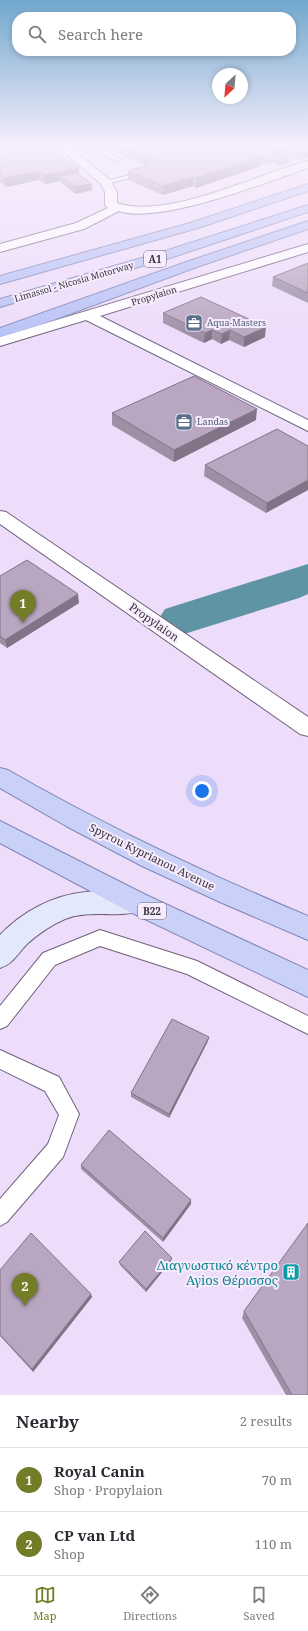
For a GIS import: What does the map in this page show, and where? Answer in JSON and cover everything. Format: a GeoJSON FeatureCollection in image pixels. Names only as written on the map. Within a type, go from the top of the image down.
{"type":"FeatureCollection","features":[{"type":"Feature","properties":{"kind":"highway"},"geometry":{"type":"LineString","coordinates":[[188,215],[204,210]]}},
{"type":"Feature","properties":{"kind":"highway","name":"A1"},"geometry":{"type":"LineString","coordinates":[[0,280],[243,210]]}},
{"type":"Feature","properties":{"kind":"highway","name":"Limassol - Nicosia Motorway"},"geometry":{"type":"LineString","coordinates":[[0,303],[166,255],[302,210]]}},
{"type":"Feature","properties":{"kind":"highway"},"geometry":{"type":"LineString","coordinates":[[0,333],[32,323],[193,264],[308,225]]}},
{"type":"Feature","properties":{"kind":"highway"},"geometry":{"type":"LineString","coordinates":[[14,264],[150,226]]}},
{"type":"Feature","properties":{"kind":"highway"},"geometry":{"type":"LineString","coordinates":[[0,321],[193,264]]}},
{"type":"Feature","properties":{"kind":"main road","name":"Spyrou Kyprianou Avenue"},"geometry":{"type":"LineString","coordinates":[[0,777],[58,812],[147,857],[242,901],[308,928]]}},
{"type":"Feature","properties":{"kind":"main road","name":"B22"},"geometry":{"type":"LineString","coordinates":[[0,831],[135,902],[308,984]]}},
{"type":"Feature","properties":{"kind":"main road"},"geometry":{"type":"LineString","coordinates":[[0,956],[23,930],[44,916],[64,907],[85,903],[135,902]]}},
{"type":"Feature","properties":{"kind":"street"},"geometry":{"type":"LineString","coordinates":[[0,248],[80,226],[113,210]]}},
{"type":"Feature","properties":{"kind":"street"},"geometry":{"type":"LineString","coordinates":[[131,210],[144,210]]}},
{"type":"Feature","properties":{"kind":"street","name":"Propylaion"},"geometry":{"type":"LineString","coordinates":[[0,342],[308,248]]}},
{"type":"Feature","properties":{"kind":"street"},"geometry":{"type":"LineString","coordinates":[[88,316],[308,426]]}},
{"type":"Feature","properties":{"kind":"street","name":"Propylaion"},"geometry":{"type":"LineString","coordinates":[[0,516],[308,728]]}},
{"type":"Feature","properties":{"kind":"lane"},"geometry":{"type":"LineString","coordinates":[[0,1020],[49,958],[100,938],[191,967],[308,1025]]}},
{"type":"Feature","properties":{"kind":"lane"},"geometry":{"type":"LineString","coordinates":[[0,1059],[52,1084],[69,1114],[56,1150],[0,1215]]}},
{"type":"Feature","properties":{"kind":"building"},"geometry":{"type":"Polygon","coordinates":[[[308,263],[308,293],[273,277],[308,263]]]}},
{"type":"Feature","properties":{"kind":"building"},"geometry":{"type":"Polygon","coordinates":[[[201,297],[266,327],[244,337],[230,330],[222,334],[212,330],[205,333],[163,313],[201,297]]]}},
{"type":"Feature","properties":{"kind":"building","name":"Landas"},"geometry":{"type":"Polygon","coordinates":[[[194,376],[257,409],[174,450],[112,413],[194,376]]]}},
{"type":"Feature","properties":{"kind":"building"},"geometry":{"type":"Polygon","coordinates":[[[277,429],[308,446],[308,480],[267,503],[205,465],[277,429]]]}},
{"type":"Feature","properties":{"kind":"building"},"geometry":{"type":"Polygon","coordinates":[[[27,560],[78,594],[5,640],[0,636],[0,576],[27,560]]]}},
{"type":"Feature","properties":{"kind":"building"},"geometry":{"type":"Polygon","coordinates":[[[172,1019],[209,1037],[169,1114],[131,1093],[172,1019]]]}},
{"type":"Feature","properties":{"kind":"building"},"geometry":{"type":"Polygon","coordinates":[[[109,1130],[191,1200],[163,1238],[81,1165],[109,1130]]]}},
{"type":"Feature","properties":{"kind":"building","name":"Διαγνωστικό κέντρο Αγios Θέρισσος"},"geometry":{"type":"Polygon","coordinates":[[[308,1223],[308,1395],[292,1395],[244,1311],[308,1223]]]}},
{"type":"Feature","properties":{"kind":"building"},"geometry":{"type":"Polygon","coordinates":[[[145,1231],[172,1258],[146,1289],[119,1262],[145,1231]]]}},
{"type":"Feature","properties":{"kind":"building"},"geometry":{"type":"Polygon","coordinates":[[[31,1233],[91,1294],[32,1369],[0,1335],[0,1270],[31,1233]]]}},
{"type":"Feature","properties":{"kind":"waterway"},"geometry":{"type":"LineString","coordinates":[[181,620],[284,588],[308,578]]}},
{"type":"Feature","properties":{"kind":"place","name":"Aqua-Masters"},"geometry":{"type":"Point","coordinates":[194,323]}},
{"type":"Feature","properties":{"kind":"place","name":"Landas"},"geometry":{"type":"Point","coordinates":[184,422]}},
{"type":"Feature","properties":{"kind":"place","name":"Royal Canin"},"geometry":{"type":"Point","coordinates":[23,623]}},
{"type":"Feature","properties":{"kind":"place","name":"Διαγνωστικό κέντρο Αγios Θέρισσος"},"geometry":{"type":"Point","coordinates":[291,1272]}},
{"type":"Feature","properties":{"kind":"place","name":"CP van Ltd"},"geometry":{"type":"Point","coordinates":[25,1306]}}]}
